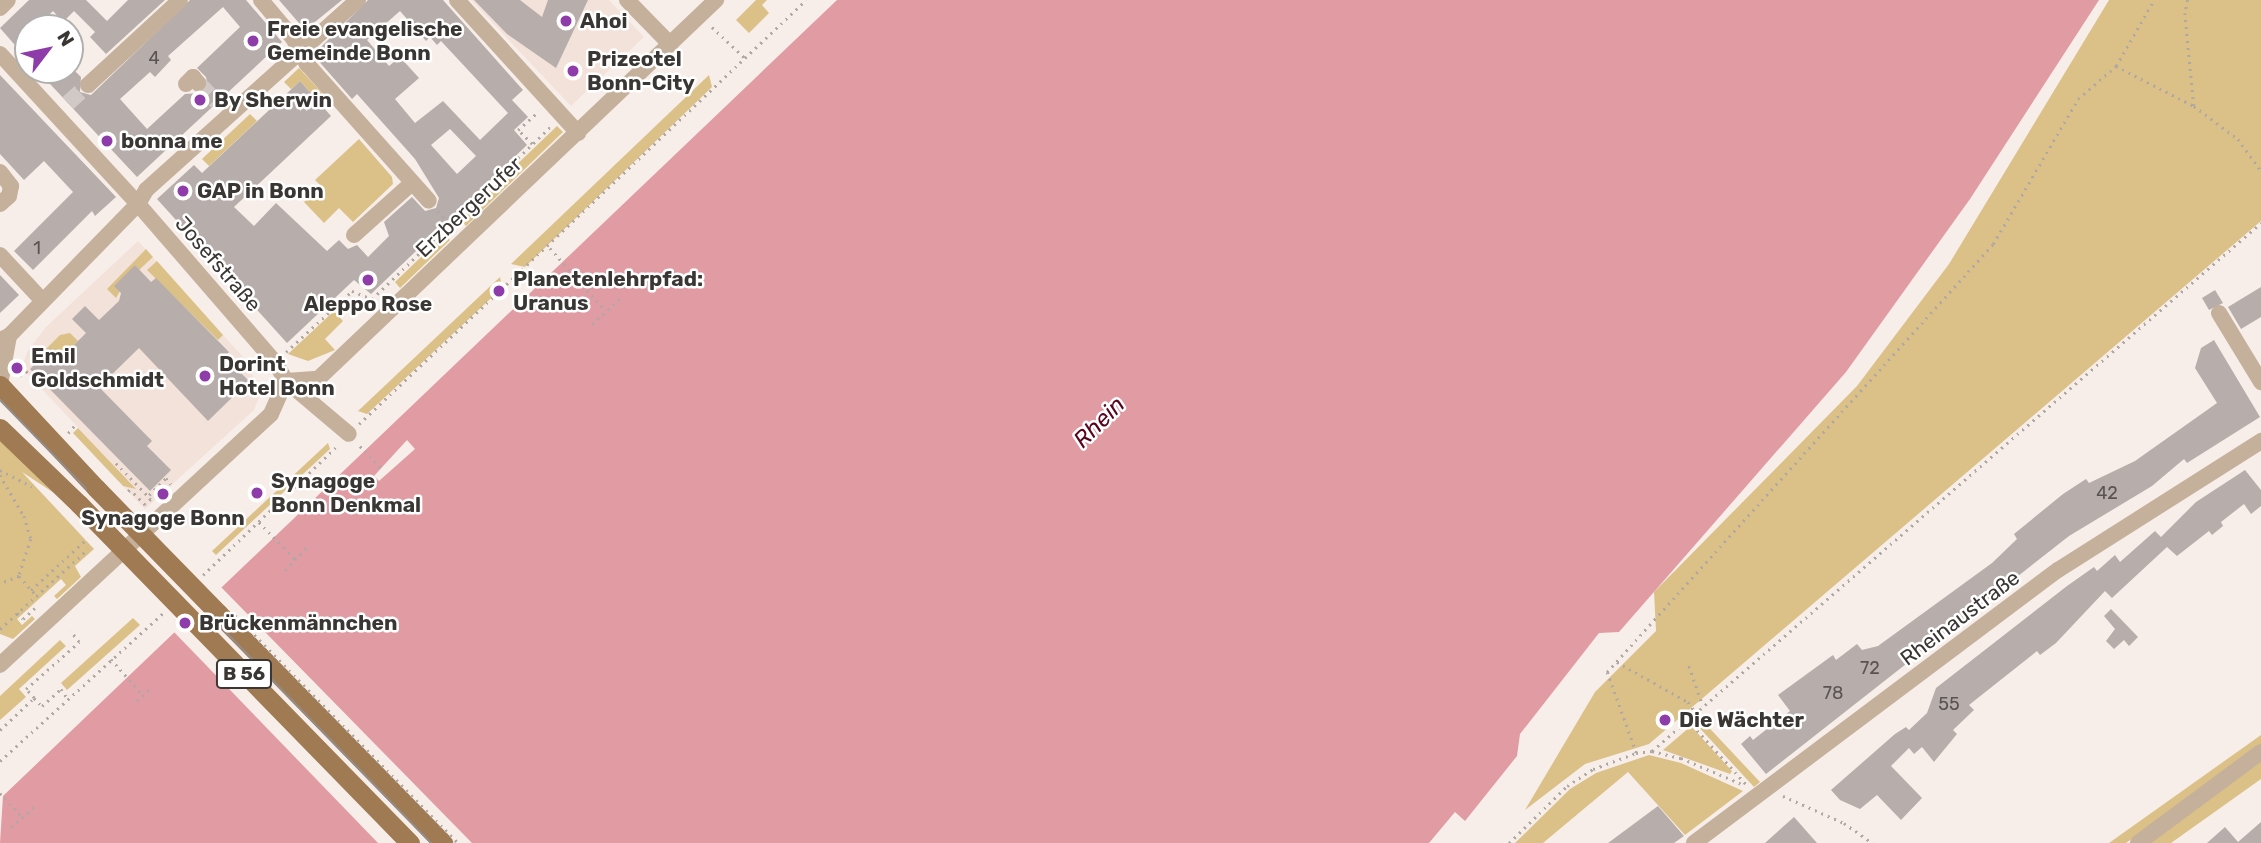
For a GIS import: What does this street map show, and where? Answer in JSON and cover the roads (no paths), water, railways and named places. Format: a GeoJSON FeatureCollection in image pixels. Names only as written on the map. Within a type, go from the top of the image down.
{"type":"FeatureCollection","features":[{"type":"Feature","properties":{"kind":"main road","name":"B 56"},"geometry":{"type":"LineString","coordinates":[[5,383],[96,488],[443,843]]}},
{"type":"Feature","properties":{"kind":"main road","name":"B 56"},"geometry":{"type":"LineString","coordinates":[[0,428],[79,504],[410,843]]}},
{"type":"Feature","properties":{"kind":"street"},"geometry":{"type":"LineString","coordinates":[[0,8],[8,0]]}},
{"type":"Feature","properties":{"kind":"street"},"geometry":{"type":"LineString","coordinates":[[88,85],[180,0]]}},
{"type":"Feature","properties":{"kind":"street"},"geometry":{"type":"LineString","coordinates":[[261,0],[300,50],[307,64],[429,201]]}},
{"type":"Feature","properties":{"kind":"street"},"geometry":{"type":"LineString","coordinates":[[5,383],[5,338],[138,204],[146,190],[223,108],[300,50],[358,0]]}},
{"type":"Feature","properties":{"kind":"street"},"geometry":{"type":"LineString","coordinates":[[457,0],[578,133]]}},
{"type":"Feature","properties":{"kind":"street"},"geometry":{"type":"LineString","coordinates":[[627,0],[670,44]]}},
{"type":"Feature","properties":{"kind":"street","name":"Erzbergerufer"},"geometry":{"type":"LineString","coordinates":[[286,381],[318,379],[716,0]]}},
{"type":"Feature","properties":{"kind":"street","name":"Josefstraße"},"geometry":{"type":"LineString","coordinates":[[0,54],[63,109],[138,204],[275,362],[286,381],[349,434]]}},
{"type":"Feature","properties":{"kind":"street"},"geometry":{"type":"LineString","coordinates":[[0,173],[11,186],[9,196],[0,204]]}},
{"type":"Feature","properties":{"kind":"street"},"geometry":{"type":"LineString","coordinates":[[354,235],[412,183]]}},
{"type":"Feature","properties":{"kind":"street"},"geometry":{"type":"LineString","coordinates":[[0,255],[42,300]]}},
{"type":"Feature","properties":{"kind":"street"},"geometry":{"type":"LineString","coordinates":[[2219,313],[2261,382]]}},
{"type":"Feature","properties":{"kind":"street"},"geometry":{"type":"LineString","coordinates":[[0,665],[271,414],[286,381]]}},
{"type":"Feature","properties":{"kind":"street","name":"Rheinaustraße"},"geometry":{"type":"LineString","coordinates":[[1694,843],[2057,570],[2261,441]]}},
{"type":"Feature","properties":{"kind":"street"},"geometry":{"type":"LineString","coordinates":[[2138,843],[2261,752]]}},
{"type":"Feature","properties":{"kind":"water","name":"Rhein"},"geometry":{"type":"Polygon","coordinates":[[[837,0],[2099,0],[1970,199],[1846,372],[1619,632],[1599,633],[1520,734],[1517,756],[1465,821],[1455,812],[1429,843],[0,843],[3,796],[837,0]]]}},
{"type":"Feature","properties":{"kind":"tunnel"},"geometry":{"type":"LineString","coordinates":[[198,83],[217,102]]}},
{"type":"Feature","properties":{"kind":"tunnel"},"geometry":{"type":"LineString","coordinates":[[68,103],[88,85]]}},
{"type":"Feature","properties":{"kind":"tram line"},"geometry":{"type":"LineString","coordinates":[[0,400],[431,843]]}},
{"type":"Feature","properties":{"kind":"place","name":"Ahoi"},"geometry":{"type":"Point","coordinates":[566,21]}},
{"type":"Feature","properties":{"kind":"place","name":"Freie evangelische Gemeinde Bonn"},"geometry":{"type":"Point","coordinates":[253,41]}},
{"type":"Feature","properties":{"kind":"place","name":"Prizeotel Bonn-City"},"geometry":{"type":"Point","coordinates":[573,71]}},
{"type":"Feature","properties":{"kind":"place","name":"By Sherwin"},"geometry":{"type":"Point","coordinates":[200,100]}},
{"type":"Feature","properties":{"kind":"place","name":"bonna me"},"geometry":{"type":"Point","coordinates":[107,141]}},
{"type":"Feature","properties":{"kind":"place","name":"GAP in Bonn"},"geometry":{"type":"Point","coordinates":[183,191]}},
{"type":"Feature","properties":{"kind":"place","name":"Aleppo Rose"},"geometry":{"type":"Point","coordinates":[368,280]}},
{"type":"Feature","properties":{"kind":"place","name":"Planetenlehrpfad: Uranus"},"geometry":{"type":"Point","coordinates":[499,291]}},
{"type":"Feature","properties":{"kind":"place","name":"Emil Goldschmidt"},"geometry":{"type":"Point","coordinates":[17,368]}},
{"type":"Feature","properties":{"kind":"place","name":"Dorint Hotel Bonn"},"geometry":{"type":"Point","coordinates":[205,376]}},
{"type":"Feature","properties":{"kind":"place","name":"Synagoge Bonn Denkmal"},"geometry":{"type":"Point","coordinates":[257,493]}},
{"type":"Feature","properties":{"kind":"place","name":"Synagoge Bonn"},"geometry":{"type":"Point","coordinates":[163,494]}},
{"type":"Feature","properties":{"kind":"place","name":"Brückenmännchen"},"geometry":{"type":"Point","coordinates":[185,623]}},
{"type":"Feature","properties":{"kind":"place","name":"Die Wächter"},"geometry":{"type":"Point","coordinates":[1665,720]}}]}
